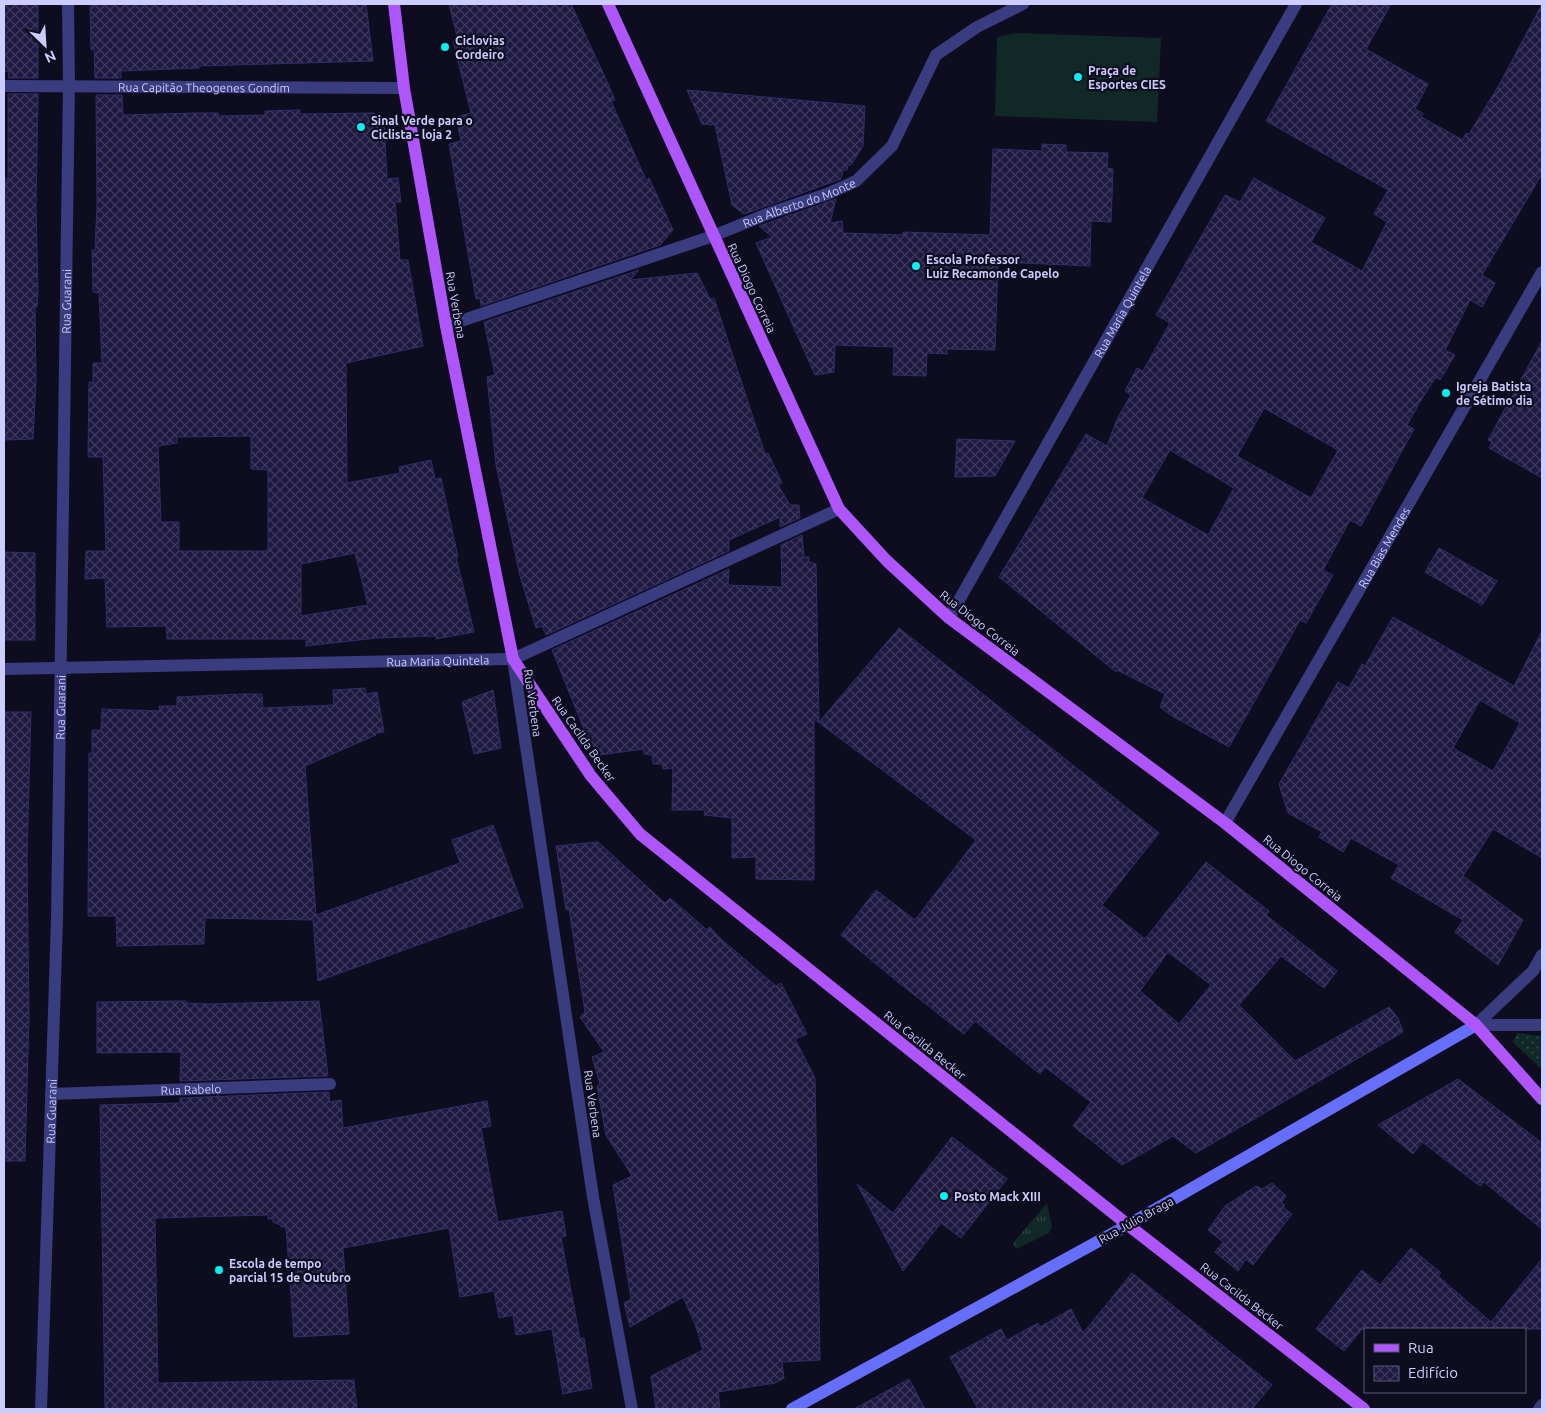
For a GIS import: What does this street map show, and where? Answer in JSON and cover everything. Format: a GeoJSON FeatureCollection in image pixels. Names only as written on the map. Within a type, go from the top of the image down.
{"type":"FeatureCollection","features":[{"type":"Feature","properties":{"kind":"main road","name":"Rua Verbena"},"geometry":{"type":"LineString","coordinates":[[394,4],[404,88],[446,326],[513,659]]}},
{"type":"Feature","properties":{"kind":"main road","name":"Rua Diogo Correia"},"geometry":{"type":"LineString","coordinates":[[608,4],[649,90],[713,236],[839,509],[887,561],[949,618],[1225,823],[1476,1025],[1542,1099]]}},
{"type":"Feature","properties":{"kind":"main road","name":"Rua Cacilda Becker"},"geometry":{"type":"LineString","coordinates":[[513,659],[591,776],[640,834],[1128,1225],[1364,1409]]}},
{"type":"Feature","properties":{"kind":"street","name":"Rua Guarani"},"geometry":{"type":"LineString","coordinates":[[41,1409],[62,669],[69,85],[68,4]]}},
{"type":"Feature","properties":{"kind":"street","name":"Rua Alberto do Monte"},"geometry":{"type":"LineString","coordinates":[[446,326],[713,236],[767,214],[827,194],[856,181],[892,146],[936,55],[977,26],[1023,4]]}},
{"type":"Feature","properties":{"kind":"street","name":"Rua Maria Quintela"},"geometry":{"type":"LineString","coordinates":[[949,618],[1296,4]]}},
{"type":"Feature","properties":{"kind":"street","name":"Rua Capitão Theogenes Gondim"},"geometry":{"type":"LineString","coordinates":[[4,86],[404,88]]}},
{"type":"Feature","properties":{"kind":"street","name":"Rua Bias Mendes"},"geometry":{"type":"LineString","coordinates":[[1225,823],[1542,272]]}},
{"type":"Feature","properties":{"kind":"street","name":"Rua Maria Quintela"},"geometry":{"type":"LineString","coordinates":[[4,669],[513,659],[839,509]]}},
{"type":"Feature","properties":{"kind":"street","name":"Rua Verbena"},"geometry":{"type":"LineString","coordinates":[[513,659],[593,1197],[632,1409]]}},
{"type":"Feature","properties":{"kind":"street"},"geometry":{"type":"LineString","coordinates":[[1476,1025],[1533,972],[1542,955]]}},
{"type":"Feature","properties":{"kind":"street","name":"Rua Júlio Braga"},"geometry":{"type":"LineString","coordinates":[[792,1409],[1128,1225],[1476,1025]]}},
{"type":"Feature","properties":{"kind":"street"},"geometry":{"type":"LineString","coordinates":[[1476,1025],[1542,1026]]}},
{"type":"Feature","properties":{"kind":"street","name":"Rua Rabelo"},"geometry":{"type":"LineString","coordinates":[[51,1094],[330,1084]]}},
{"type":"Feature","properties":{"kind":"street"},"geometry":{"type":"LineString","coordinates":[[1539,1409],[1542,1406]]}},
{"type":"Feature","properties":{"kind":"green space","name":"Praça de Esportes CIES"},"geometry":{"type":"Polygon","coordinates":[[[1016,33],[1161,38],[1157,122],[995,116],[997,37],[1016,33]]]}},
{"type":"Feature","properties":{"kind":"green space"},"geometry":{"type":"Polygon","coordinates":[[[1517,1033],[1542,1036],[1542,1070],[1513,1042],[1517,1033]]]}},
{"type":"Feature","properties":{"kind":"green space"},"geometry":{"type":"Polygon","coordinates":[[[1047,1203],[1052,1227],[1049,1233],[1016,1249],[1013,1243],[1047,1203]]]}},
{"type":"Feature","properties":{"kind":"building"},"geometry":{"type":"Polygon","coordinates":[[[4,4],[38,4],[38,78],[8,78],[9,72],[4,71],[4,4]]]}},
{"type":"Feature","properties":{"kind":"building"},"geometry":{"type":"Polygon","coordinates":[[[90,4],[366,4],[373,61],[199,66],[199,68],[121,71],[121,78],[95,78],[94,49],[91,50],[90,4]]]}},
{"type":"Feature","properties":{"kind":"building"},"geometry":{"type":"Polygon","coordinates":[[[449,4],[571,4],[615,100],[611,101],[646,180],[649,178],[673,230],[660,245],[481,306],[480,298],[476,299],[449,144],[461,141],[456,117],[471,113],[453,41],[458,40],[449,4]]]}},
{"type":"Feature","properties":{"kind":"building"},"geometry":{"type":"Polygon","coordinates":[[[1332,4],[1391,4],[1366,49],[1428,84],[1415,109],[1423,113],[1421,117],[1463,140],[1466,133],[1469,134],[1499,85],[1542,4],[1542,174],[1482,275],[1495,283],[1482,307],[1470,300],[1445,350],[1455,355],[1440,380],[1436,377],[1407,425],[1414,429],[1361,526],[1350,520],[1323,570],[1333,575],[1306,623],[1300,620],[1229,747],[1172,716],[1160,707],[1165,694],[1117,670],[1116,672],[999,577],[1086,434],[1107,446],[1117,419],[1131,395],[1125,391],[1137,368],[1143,371],[1170,323],[1156,315],[1225,195],[1240,202],[1254,178],[1325,218],[1311,242],[1362,271],[1387,222],[1374,214],[1388,190],[1266,121],[1332,4]],[[1264,408],[1237,456],[1311,498],[1338,450],[1264,408]],[[1170,450],[1142,498],[1208,535],[1234,488],[1170,450]]]}},
{"type":"Feature","properties":{"kind":"building"},"geometry":{"type":"Polygon","coordinates":[[[687,90],[865,106],[863,146],[851,165],[848,165],[847,170],[843,170],[841,179],[744,214],[732,205],[715,125],[702,124],[687,90]]]}},
{"type":"Feature","properties":{"kind":"building"},"geometry":{"type":"Polygon","coordinates":[[[8,94],[38,94],[36,206],[38,293],[37,307],[35,307],[36,381],[33,439],[4,440],[4,179],[8,179],[8,94]]]}},
{"type":"Feature","properties":{"kind":"building"},"geometry":{"type":"Polygon","coordinates":[[[96,95],[122,95],[123,115],[218,113],[218,116],[265,115],[265,111],[300,110],[300,114],[374,113],[384,122],[387,179],[398,178],[401,202],[395,202],[400,260],[408,260],[423,346],[346,363],[347,483],[400,473],[399,467],[431,460],[435,479],[441,478],[458,557],[456,557],[474,632],[436,639],[436,636],[377,638],[306,646],[306,639],[167,639],[166,626],[107,627],[105,578],[85,579],[86,551],[106,551],[103,457],[88,457],[89,382],[93,382],[93,363],[102,363],[99,293],[93,292],[92,250],[95,250],[97,206],[96,95]],[[251,436],[177,437],[177,443],[158,446],[161,522],[179,522],[179,551],[268,551],[268,470],[251,469],[251,436]],[[355,553],[301,564],[301,616],[368,605],[355,553]]]}},
{"type":"Feature","properties":{"kind":"building"},"geometry":{"type":"Polygon","coordinates":[[[1042,144],[1066,145],[1066,152],[1108,153],[1107,168],[1113,169],[1111,222],[1091,221],[1090,266],[998,262],[995,350],[947,349],[947,354],[927,353],[926,376],[893,375],[894,347],[835,345],[834,372],[815,375],[756,243],[772,237],[759,226],[836,199],[830,223],[842,221],[843,233],[903,235],[903,232],[990,235],[993,149],[1042,151],[1042,144]]]}},
{"type":"Feature","properties":{"kind":"building"},"geometry":{"type":"Polygon","coordinates":[[[639,270],[630,280],[697,273],[710,299],[714,298],[765,454],[768,453],[782,483],[778,485],[790,505],[799,505],[800,518],[780,527],[780,517],[729,540],[729,551],[546,635],[542,626],[536,628],[520,576],[496,465],[487,377],[495,375],[484,322],[639,270]]]}},
{"type":"Feature","properties":{"kind":"building"},"geometry":{"type":"Polygon","coordinates":[[[1542,341],[1542,478],[1489,448],[1492,442],[1488,440],[1542,341]]]}},
{"type":"Feature","properties":{"kind":"building"},"geometry":{"type":"Polygon","coordinates":[[[957,439],[1015,441],[995,476],[955,477],[957,439]]]}},
{"type":"Feature","properties":{"kind":"building"},"geometry":{"type":"Polygon","coordinates":[[[802,535],[804,557],[809,557],[809,562],[816,564],[819,722],[899,628],[1159,833],[1102,905],[1145,939],[1206,862],[1269,911],[1266,915],[1337,971],[1324,988],[1281,956],[1239,1005],[1295,1061],[1389,1007],[1398,1018],[1403,1032],[1196,1153],[1173,1136],[1122,1165],[1073,1126],[1091,1102],[1045,1067],[1040,1074],[975,1021],[964,1034],[841,935],[876,890],[915,920],[976,840],[814,719],[814,880],[756,879],[756,857],[732,858],[732,818],[704,815],[705,810],[672,810],[673,768],[663,769],[662,764],[653,764],[652,755],[644,754],[644,749],[599,755],[588,739],[552,650],[729,569],[728,585],[782,587],[781,545],[802,535]],[[1168,952],[1140,991],[1179,1024],[1211,985],[1168,952]]]}},
{"type":"Feature","properties":{"kind":"building"},"geometry":{"type":"Polygon","coordinates":[[[1439,548],[1497,581],[1482,605],[1425,572],[1439,548]]]}},
{"type":"Feature","properties":{"kind":"building"},"geometry":{"type":"Polygon","coordinates":[[[4,552],[35,553],[35,640],[4,640],[4,552]]]}},
{"type":"Feature","properties":{"kind":"building"},"geometry":{"type":"Polygon","coordinates":[[[1393,617],[1514,686],[1542,631],[1542,858],[1493,829],[1463,876],[1523,920],[1498,965],[1455,932],[1463,920],[1391,878],[1399,865],[1351,838],[1343,852],[1319,837],[1322,832],[1288,813],[1279,784],[1338,682],[1349,688],[1362,664],[1365,666],[1393,617]],[[1480,700],[1453,748],[1493,771],[1520,723],[1480,700]]]}},
{"type":"Feature","properties":{"kind":"building"},"geometry":{"type":"Polygon","coordinates":[[[365,688],[366,694],[377,692],[384,732],[375,733],[376,735],[305,766],[316,915],[460,863],[452,840],[493,825],[523,907],[318,981],[313,920],[205,918],[204,944],[117,946],[116,916],[88,916],[89,753],[92,753],[92,730],[101,730],[102,709],[160,711],[159,706],[177,706],[177,697],[242,694],[262,694],[263,708],[334,705],[333,690],[365,688]]]}},
{"type":"Feature","properties":{"kind":"building"},"geometry":{"type":"Polygon","coordinates":[[[493,690],[501,748],[474,754],[462,702],[493,690]]]}},
{"type":"Feature","properties":{"kind":"building"},"geometry":{"type":"Polygon","coordinates":[[[4,712],[31,712],[27,857],[29,1017],[25,1161],[4,1161],[4,712]]]}},
{"type":"Feature","properties":{"kind":"building"},"geometry":{"type":"Polygon","coordinates":[[[598,842],[665,903],[670,898],[707,930],[710,927],[720,938],[776,986],[781,983],[807,1034],[795,1039],[815,1078],[820,1360],[782,1362],[784,1378],[775,1383],[718,1392],[720,1409],[656,1409],[651,1376],[703,1350],[695,1324],[683,1297],[630,1327],[624,1303],[631,1299],[613,1185],[632,1176],[606,1135],[597,1086],[600,1084],[592,1057],[604,1052],[580,1017],[585,1012],[569,909],[566,910],[556,846],[598,842]]]}},
{"type":"Feature","properties":{"kind":"building"},"geometry":{"type":"Polygon","coordinates":[[[186,1001],[186,1003],[208,1004],[319,1001],[328,1076],[180,1081],[181,1052],[97,1053],[97,1002],[186,1001]]]}},
{"type":"Feature","properties":{"kind":"building"},"geometry":{"type":"Polygon","coordinates":[[[1458,1079],[1542,1143],[1542,1229],[1484,1182],[1480,1186],[1422,1142],[1413,1154],[1378,1125],[1458,1079]]]}},
{"type":"Feature","properties":{"kind":"building"},"geometry":{"type":"Polygon","coordinates":[[[329,1092],[330,1102],[341,1100],[343,1128],[487,1101],[491,1126],[481,1128],[498,1222],[562,1211],[566,1236],[561,1237],[580,1339],[584,1338],[592,1388],[563,1394],[552,1329],[516,1335],[513,1315],[499,1318],[494,1291],[460,1297],[449,1228],[343,1248],[349,1334],[294,1337],[286,1227],[281,1227],[281,1225],[273,1222],[273,1219],[268,1219],[268,1215],[155,1218],[158,1383],[354,1380],[357,1409],[105,1409],[100,1105],[180,1103],[180,1098],[329,1092]]]}},
{"type":"Feature","properties":{"kind":"building"},"geometry":{"type":"Polygon","coordinates":[[[952,1137],[1007,1179],[961,1238],[941,1223],[903,1271],[857,1184],[893,1213],[952,1137]]]}},
{"type":"Feature","properties":{"kind":"building"},"geometry":{"type":"Polygon","coordinates":[[[1272,1183],[1286,1196],[1281,1203],[1292,1214],[1253,1265],[1246,1259],[1238,1271],[1215,1252],[1223,1242],[1208,1230],[1225,1206],[1256,1186],[1262,1189],[1272,1183]]]}},
{"type":"Feature","properties":{"kind":"building"},"geometry":{"type":"Polygon","coordinates":[[[1411,1248],[1441,1273],[1438,1276],[1491,1322],[1542,1259],[1542,1329],[1364,1328],[1344,1351],[1316,1329],[1362,1270],[1380,1285],[1411,1248]]]}},
{"type":"Feature","properties":{"kind":"building"},"geometry":{"type":"Polygon","coordinates":[[[1132,1273],[1272,1385],[1252,1409],[978,1409],[950,1357],[1001,1329],[1007,1340],[1038,1323],[1040,1327],[1071,1309],[1083,1333],[1132,1273]]]}},
{"type":"Feature","properties":{"kind":"building"},"geometry":{"type":"Polygon","coordinates":[[[909,1379],[925,1409],[854,1409],[909,1379]]]}},
{"type":"Feature","properties":{"kind":"place","name":"Ciclovias Cordeiro"},"geometry":{"type":"Point","coordinates":[445,47]}},
{"type":"Feature","properties":{"kind":"place","name":"Praça de Esportes CIES"},"geometry":{"type":"Point","coordinates":[1078,77]}},
{"type":"Feature","properties":{"kind":"place","name":"Sinal Verde para o Ciclista - loja 2"},"geometry":{"type":"Point","coordinates":[361,127]}},
{"type":"Feature","properties":{"kind":"place","name":"Escola Professor Luiz Recamonde Capelo"},"geometry":{"type":"Point","coordinates":[916,266]}},
{"type":"Feature","properties":{"kind":"place","name":"Igreja Batista de Sétimo dia"},"geometry":{"type":"Point","coordinates":[1446,393]}},
{"type":"Feature","properties":{"kind":"place","name":"Posto Mack XIII"},"geometry":{"type":"Point","coordinates":[944,1196]}},
{"type":"Feature","properties":{"kind":"place","name":"Escola de tempo parcial 15 de Outubro"},"geometry":{"type":"Point","coordinates":[219,1270]}}]}
